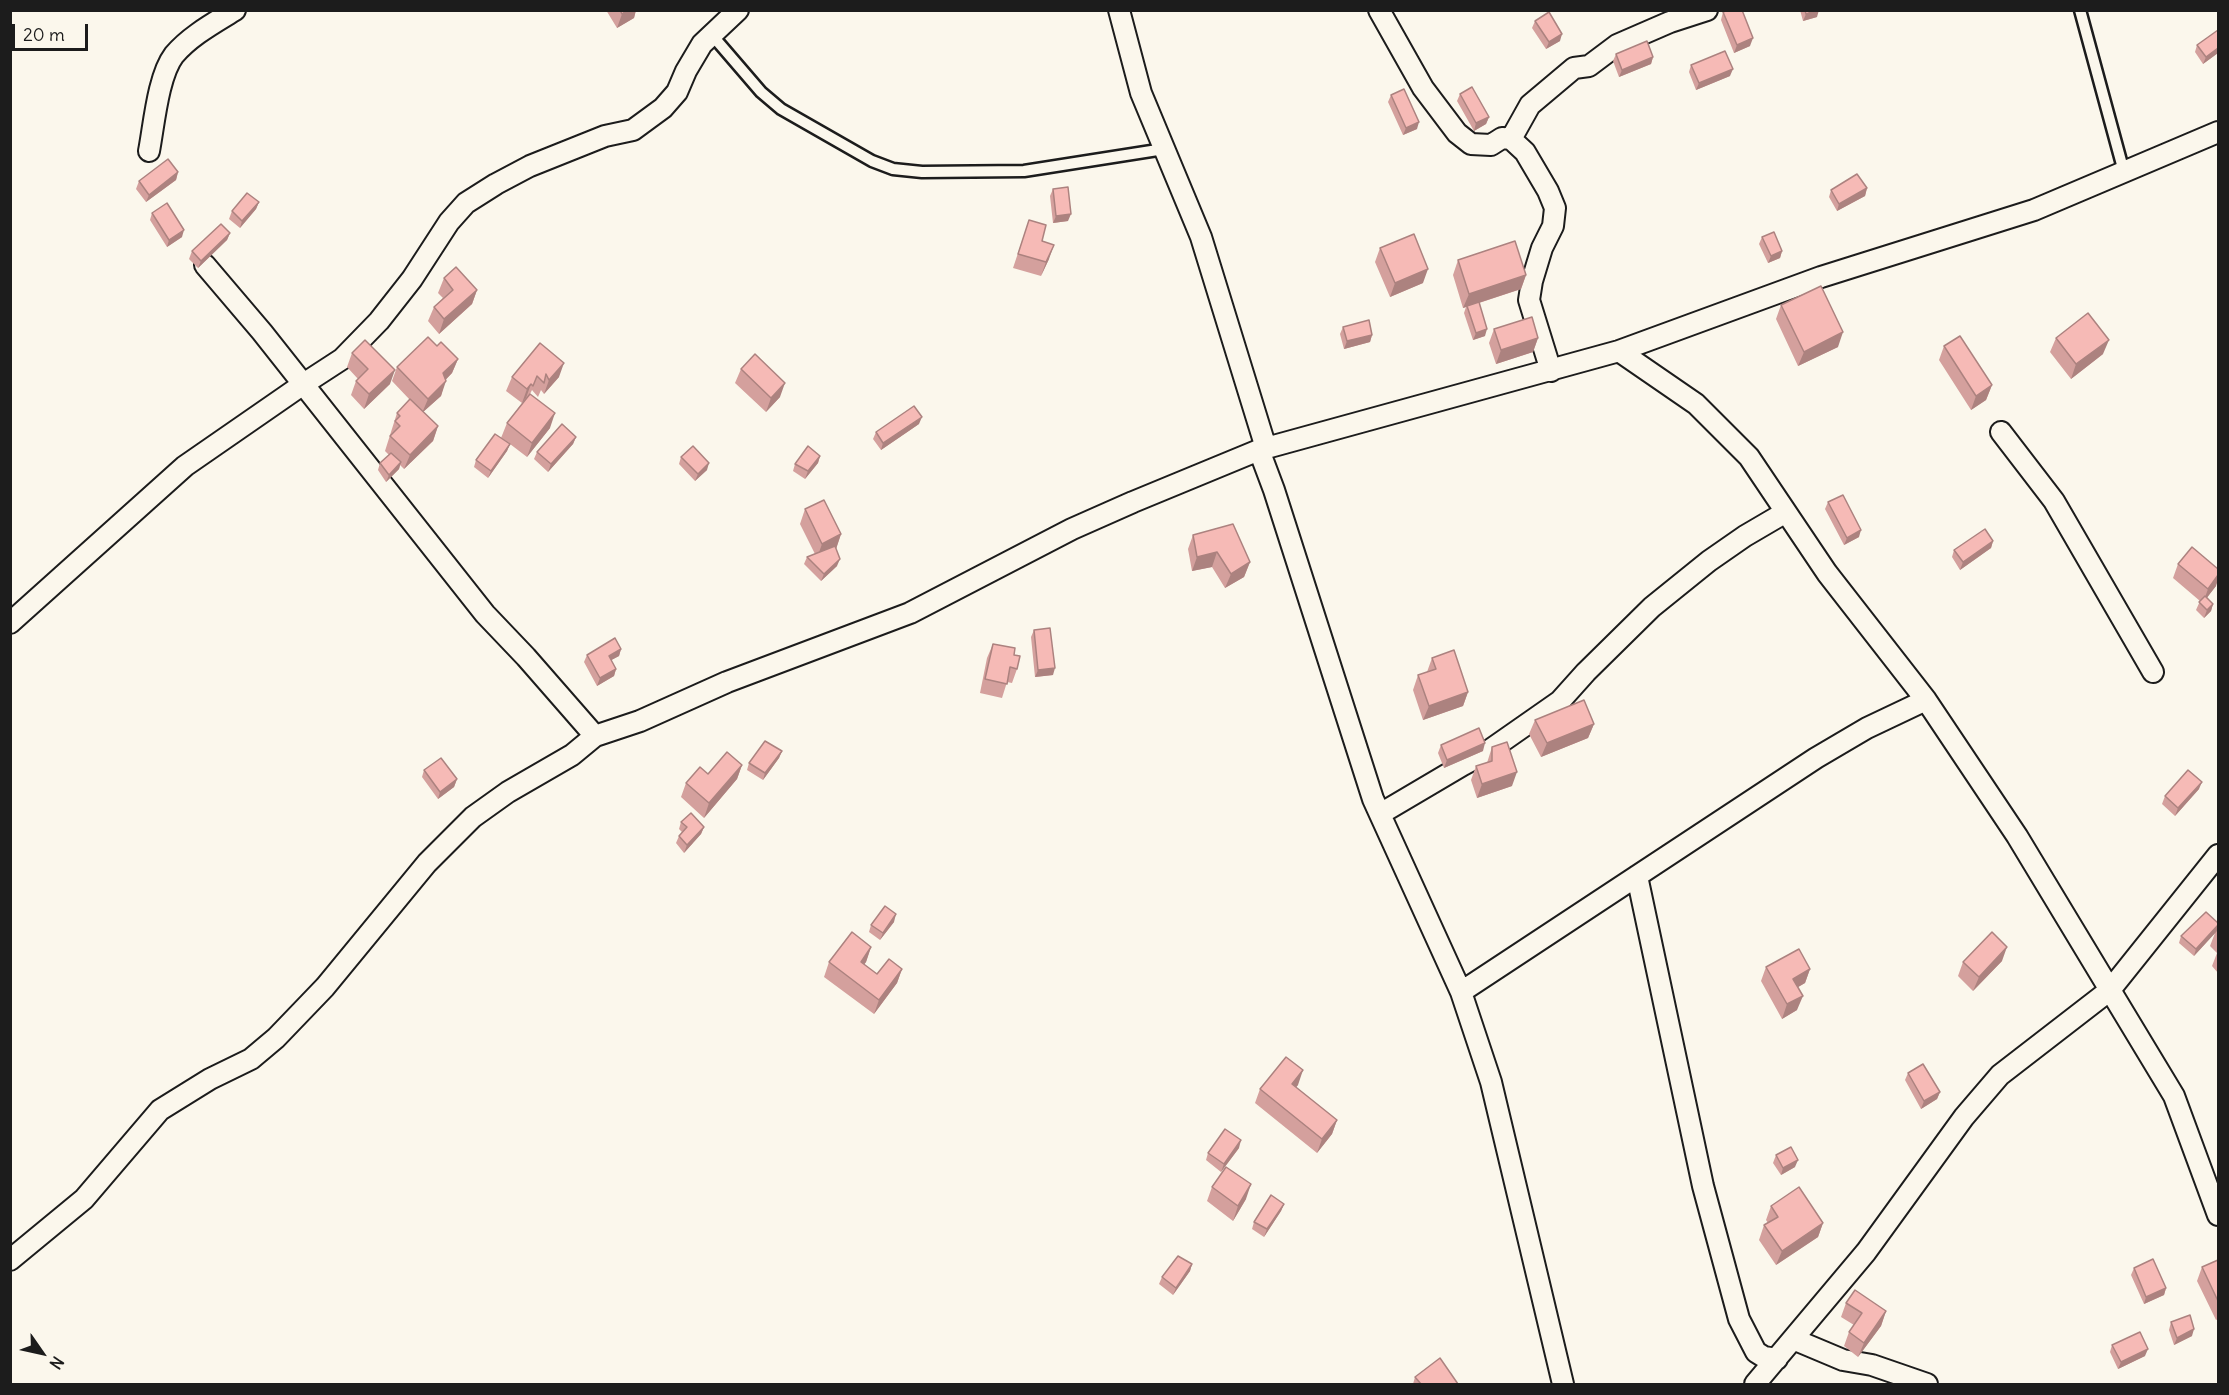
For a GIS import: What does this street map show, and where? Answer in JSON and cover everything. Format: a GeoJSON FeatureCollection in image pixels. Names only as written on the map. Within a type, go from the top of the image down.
{"type":"FeatureCollection","features":[{"type":"Feature","properties":{"kind":"street"},"geometry":{"type":"LineString","coordinates":[[149,151],[161,85],[173,56],[198,33],[235,10]]}},
{"type":"Feature","properties":{"kind":"street"},"geometry":{"type":"LineString","coordinates":[[10,623],[184,466],[342,359],[379,321],[412,279],[448,222],[466,203],[530,166],[605,136],[633,130],[663,108],[677,92],[686,71],[702,45],[738,10]]}},
{"type":"Feature","properties":{"kind":"street"},"geometry":{"type":"LineString","coordinates":[[1119,10],[1120,22],[1141,93],[1201,237],[1274,490],[1373,799],[1461,992],[1491,1082],[1563,1384]]}},
{"type":"Feature","properties":{"kind":"street"},"geometry":{"type":"LineString","coordinates":[[1379,10],[1423,88],[1457,133],[1471,144],[1491,145],[1502,138],[1511,140],[1525,152],[1548,191],[1555,208],[1552,226],[1542,248],[1529,300],[1551,371]]}},
{"type":"Feature","properties":{"kind":"street"},"geometry":{"type":"LineString","coordinates":[[1511,140],[1530,105],[1574,68],[1589,66],[1617,45],[1667,16],[1707,10]]}},
{"type":"Feature","properties":{"kind":"street"},"geometry":{"type":"LineString","coordinates":[[10,1260],[84,1199],[160,1110],[210,1079],[250,1059],[276,1038],[325,987],[427,863],[473,817],[508,792],[573,755],[595,736],[639,721],[727,682],[910,613],[1072,529],[1262,449],[1619,351],[1821,277],[2034,210],[2218,132]]}},
{"type":"Feature","properties":{"kind":"street"},"geometry":{"type":"LineString","coordinates":[[206,265],[262,332],[485,614],[595,736]]}},
{"type":"Feature","properties":{"kind":"street"},"geometry":{"type":"LineString","coordinates":[[1619,351],[1696,404],[1749,457],[1827,573],[1926,700],[2017,836],[2174,1096],[2218,1215]]}},
{"type":"Feature","properties":{"kind":"street"},"geometry":{"type":"LineString","coordinates":[[2001,432],[2054,501],[2153,672]]}},
{"type":"Feature","properties":{"kind":"street"},"geometry":{"type":"LineString","coordinates":[[1380,814],[1487,752],[1560,701],[1652,607],[1709,561],[1786,512]]}},
{"type":"Feature","properties":{"kind":"street"},"geometry":{"type":"LineString","coordinates":[[1461,992],[1816,758],[1867,728],[1926,700]]}},
{"type":"Feature","properties":{"kind":"street"},"geometry":{"type":"LineString","coordinates":[[1755,1384],[1866,1252],[1964,1117],[2000,1075],[2110,990],[2218,855]]}},
{"type":"Feature","properties":{"kind":"street"},"geometry":{"type":"LineString","coordinates":[[1636,876],[1703,1186],[1739,1319],[1756,1352],[1764,1357],[1777,1359]]}},
{"type":"Feature","properties":{"kind":"street"},"geometry":{"type":"LineString","coordinates":[[1793,1339],[1843,1359],[1872,1365],[1927,1384]]}},
{"type":"Feature","properties":{"kind":"lane"},"geometry":{"type":"LineString","coordinates":[[2080,10],[2124,172]]}},
{"type":"Feature","properties":{"kind":"lane"},"geometry":{"type":"LineString","coordinates":[[712,35],[761,92],[781,109],[872,161],[893,169],[922,172],[1024,171],[1164,149]]}},
{"type":"Feature","properties":{"kind":"building"},"geometry":{"type":"Polygon","coordinates":[[[1742,10],[1753,38],[1737,45],[1723,12],[1742,10]]]}},
{"type":"Feature","properties":{"kind":"building"},"geometry":{"type":"Polygon","coordinates":[[[1805,10],[1817,10],[1806,14],[1805,10]]]}},
{"type":"Feature","properties":{"kind":"building"},"geometry":{"type":"Polygon","coordinates":[[[1549,12],[1562,34],[1549,42],[1535,21],[1549,12]]]}},
{"type":"Feature","properties":{"kind":"building"},"geometry":{"type":"Polygon","coordinates":[[[2218,30],[2218,48],[2206,57],[2197,45],[2218,30]]]}},
{"type":"Feature","properties":{"kind":"building"},"geometry":{"type":"Polygon","coordinates":[[[1647,41],[1653,57],[1622,70],[1616,54],[1647,41]]]}},
{"type":"Feature","properties":{"kind":"building"},"geometry":{"type":"Polygon","coordinates":[[[1725,51],[1733,69],[1699,83],[1691,65],[1725,51]]]}},
{"type":"Feature","properties":{"kind":"building"},"geometry":{"type":"Polygon","coordinates":[[[1472,87],[1489,117],[1476,123],[1460,94],[1472,87]]]}},
{"type":"Feature","properties":{"kind":"building"},"geometry":{"type":"Polygon","coordinates":[[[1404,89],[1419,122],[1406,128],[1391,95],[1404,89]]]}},
{"type":"Feature","properties":{"kind":"building"},"geometry":{"type":"Polygon","coordinates":[[[168,159],[178,172],[149,195],[139,181],[168,159]]]}},
{"type":"Feature","properties":{"kind":"building"},"geometry":{"type":"Polygon","coordinates":[[[1857,174],[1867,188],[1839,204],[1831,190],[1857,174]]]}},
{"type":"Feature","properties":{"kind":"building"},"geometry":{"type":"Polygon","coordinates":[[[1068,187],[1071,214],[1056,216],[1053,189],[1068,187]]]}},
{"type":"Feature","properties":{"kind":"building"},"geometry":{"type":"Polygon","coordinates":[[[247,193],[259,202],[242,221],[232,211],[247,193]]]}},
{"type":"Feature","properties":{"kind":"building"},"geometry":{"type":"Polygon","coordinates":[[[167,203],[184,230],[169,240],[152,213],[167,203]]]}},
{"type":"Feature","properties":{"kind":"building"},"geometry":{"type":"Polygon","coordinates":[[[1029,220],[1046,225],[1042,241],[1054,245],[1046,262],[1018,254],[1029,220]]]}},
{"type":"Feature","properties":{"kind":"building"},"geometry":{"type":"Polygon","coordinates":[[[221,224],[230,233],[201,261],[192,251],[221,224]]]}},
{"type":"Feature","properties":{"kind":"building"},"geometry":{"type":"Polygon","coordinates":[[[1774,232],[1782,251],[1771,256],[1762,237],[1774,232]]]}},
{"type":"Feature","properties":{"kind":"building"},"geometry":{"type":"Polygon","coordinates":[[[1414,234],[1428,269],[1395,283],[1380,248],[1414,234]]]}},
{"type":"Feature","properties":{"kind":"building"},"geometry":{"type":"Polygon","coordinates":[[[1515,241],[1526,275],[1469,294],[1458,260],[1515,241]]]}},
{"type":"Feature","properties":{"kind":"building"},"geometry":{"type":"Polygon","coordinates":[[[456,267],[477,290],[444,319],[434,307],[453,290],[444,278],[456,267]]]}},
{"type":"Feature","properties":{"kind":"building"},"geometry":{"type":"Polygon","coordinates":[[[1821,286],[1843,332],[1804,352],[1781,305],[1821,286]]]}},
{"type":"Feature","properties":{"kind":"building"},"geometry":{"type":"Polygon","coordinates":[[[1479,302],[1487,329],[1476,333],[1467,306],[1479,302]]]}},
{"type":"Feature","properties":{"kind":"building"},"geometry":{"type":"Polygon","coordinates":[[[2088,313],[2109,340],[2076,364],[2056,338],[2088,313]]]}},
{"type":"Feature","properties":{"kind":"building"},"geometry":{"type":"Polygon","coordinates":[[[1532,317],[1538,338],[1501,350],[1494,329],[1532,317]]]}},
{"type":"Feature","properties":{"kind":"building"},"geometry":{"type":"Polygon","coordinates":[[[1369,320],[1372,335],[1347,341],[1343,327],[1369,320]]]}},
{"type":"Feature","properties":{"kind":"building"},"geometry":{"type":"Polygon","coordinates":[[[1960,336],[1992,385],[1976,396],[1944,346],[1960,336]]]}},
{"type":"Feature","properties":{"kind":"building"},"geometry":{"type":"Polygon","coordinates":[[[428,337],[437,346],[441,342],[458,359],[443,373],[446,381],[428,399],[397,367],[428,337]]]}},
{"type":"Feature","properties":{"kind":"building"},"geometry":{"type":"Polygon","coordinates":[[[365,340],[395,370],[369,394],[356,381],[368,369],[352,353],[365,340]]]}},
{"type":"Feature","properties":{"kind":"building"},"geometry":{"type":"Polygon","coordinates":[[[540,343],[564,363],[549,380],[546,374],[544,383],[537,376],[533,386],[531,384],[527,389],[512,377],[540,343]]]}},
{"type":"Feature","properties":{"kind":"building"},"geometry":{"type":"Polygon","coordinates":[[[755,354],[785,383],[771,398],[741,369],[755,354]]]}},
{"type":"Feature","properties":{"kind":"building"},"geometry":{"type":"Polygon","coordinates":[[[530,394],[555,413],[532,443],[507,423],[530,394]]]}},
{"type":"Feature","properties":{"kind":"building"},"geometry":{"type":"Polygon","coordinates":[[[410,399],[438,426],[410,455],[390,436],[400,426],[395,421],[400,416],[397,413],[410,399]]]}},
{"type":"Feature","properties":{"kind":"building"},"geometry":{"type":"Polygon","coordinates":[[[914,406],[922,417],[883,443],[876,432],[914,406]]]}},
{"type":"Feature","properties":{"kind":"building"},"geometry":{"type":"Polygon","coordinates":[[[562,424],[576,437],[551,464],[537,452],[562,424]]]}},
{"type":"Feature","properties":{"kind":"building"},"geometry":{"type":"Polygon","coordinates":[[[495,434],[510,444],[491,471],[476,460],[495,434]]]}},
{"type":"Feature","properties":{"kind":"building"},"geometry":{"type":"Polygon","coordinates":[[[693,446],[709,463],[698,474],[681,457],[693,446]]]}},
{"type":"Feature","properties":{"kind":"building"},"geometry":{"type":"Polygon","coordinates":[[[808,446],[820,456],[808,471],[795,464],[808,446]]]}},
{"type":"Feature","properties":{"kind":"building"},"geometry":{"type":"Polygon","coordinates":[[[391,453],[401,462],[389,475],[380,463],[391,453]]]}},
{"type":"Feature","properties":{"kind":"building"},"geometry":{"type":"Polygon","coordinates":[[[1843,495],[1861,530],[1847,538],[1828,502],[1843,495]]]}},
{"type":"Feature","properties":{"kind":"building"},"geometry":{"type":"Polygon","coordinates":[[[824,500],[841,534],[822,544],[805,509],[824,500]]]}},
{"type":"Feature","properties":{"kind":"building"},"geometry":{"type":"Polygon","coordinates":[[[1233,524],[1250,562],[1231,574],[1217,552],[1197,557],[1193,535],[1233,524]]]}},
{"type":"Feature","properties":{"kind":"building"},"geometry":{"type":"Polygon","coordinates":[[[1985,529],[1993,541],[1963,562],[1954,550],[1985,529]]]}},
{"type":"Feature","properties":{"kind":"building"},"geometry":{"type":"Polygon","coordinates":[[[835,546],[840,559],[824,574],[807,557],[835,546]]]}},
{"type":"Feature","properties":{"kind":"building"},"geometry":{"type":"Polygon","coordinates":[[[2192,547],[2218,569],[2218,575],[2208,589],[2178,564],[2192,547]]]}},
{"type":"Feature","properties":{"kind":"building"},"geometry":{"type":"Polygon","coordinates":[[[2205,596],[2213,604],[2207,610],[2199,602],[2205,596]]]}},
{"type":"Feature","properties":{"kind":"building"},"geometry":{"type":"Polygon","coordinates":[[[1050,628],[1055,668],[1038,670],[1034,630],[1050,628]]]}},
{"type":"Feature","properties":{"kind":"building"},"geometry":{"type":"Polygon","coordinates":[[[615,638],[621,649],[609,656],[616,669],[600,678],[587,655],[615,638]]]}},
{"type":"Feature","properties":{"kind":"building"},"geometry":{"type":"Polygon","coordinates":[[[993,644],[1015,648],[1014,655],[1020,656],[1017,669],[1010,667],[1007,684],[985,679],[993,644]]]}},
{"type":"Feature","properties":{"kind":"building"},"geometry":{"type":"Polygon","coordinates":[[[1454,650],[1468,692],[1429,706],[1418,675],[1436,669],[1432,658],[1454,650]]]}},
{"type":"Feature","properties":{"kind":"building"},"geometry":{"type":"Polygon","coordinates":[[[1584,700],[1594,724],[1547,743],[1535,720],[1584,700]]]}},
{"type":"Feature","properties":{"kind":"building"},"geometry":{"type":"Polygon","coordinates":[[[1479,728],[1485,743],[1447,760],[1441,745],[1479,728]]]}},
{"type":"Feature","properties":{"kind":"building"},"geometry":{"type":"Polygon","coordinates":[[[765,741],[782,751],[765,773],[749,763],[765,741]]]}},
{"type":"Feature","properties":{"kind":"building"},"geometry":{"type":"Polygon","coordinates":[[[1507,742],[1517,772],[1482,784],[1476,766],[1492,761],[1492,747],[1507,742]]]}},
{"type":"Feature","properties":{"kind":"building"},"geometry":{"type":"Polygon","coordinates":[[[727,752],[742,765],[709,803],[686,783],[700,767],[708,774],[727,752]]]}},
{"type":"Feature","properties":{"kind":"building"},"geometry":{"type":"Polygon","coordinates":[[[441,758],[457,779],[440,792],[424,770],[441,758]]]}},
{"type":"Feature","properties":{"kind":"building"},"geometry":{"type":"Polygon","coordinates":[[[2188,770],[2202,782],[2178,808],[2165,796],[2188,770]]]}},
{"type":"Feature","properties":{"kind":"building"},"geometry":{"type":"Polygon","coordinates":[[[691,813],[704,827],[687,845],[679,836],[687,827],[681,822],[691,813]]]}},
{"type":"Feature","properties":{"kind":"building"},"geometry":{"type":"Polygon","coordinates":[[[885,906],[896,914],[883,933],[871,925],[885,906]]]}},
{"type":"Feature","properties":{"kind":"building"},"geometry":{"type":"Polygon","coordinates":[[[2206,912],[2218,925],[2196,949],[2181,936],[2206,912]]]}},
{"type":"Feature","properties":{"kind":"building"},"geometry":{"type":"Polygon","coordinates":[[[852,932],[871,947],[861,962],[877,974],[889,959],[902,969],[879,1000],[829,962],[852,932]]]}},
{"type":"Feature","properties":{"kind":"building"},"geometry":{"type":"Polygon","coordinates":[[[1992,932],[2007,947],[1979,977],[1963,962],[1992,932]]]}},
{"type":"Feature","properties":{"kind":"building"},"geometry":{"type":"Polygon","coordinates":[[[1799,949],[1810,969],[1793,979],[1803,996],[1787,1004],[1766,967],[1799,949]]]}},
{"type":"Feature","properties":{"kind":"building"},"geometry":{"type":"Polygon","coordinates":[[[1286,1057],[1303,1070],[1292,1084],[1337,1120],[1322,1139],[1260,1089],[1286,1057]]]}},
{"type":"Feature","properties":{"kind":"building"},"geometry":{"type":"Polygon","coordinates":[[[1923,1064],[1940,1092],[1924,1101],[1908,1073],[1923,1064]]]}},
{"type":"Feature","properties":{"kind":"building"},"geometry":{"type":"Polygon","coordinates":[[[1225,1129],[1241,1140],[1224,1164],[1208,1153],[1225,1129]]]}},
{"type":"Feature","properties":{"kind":"building"},"geometry":{"type":"Polygon","coordinates":[[[1791,1147],[1798,1160],[1783,1168],[1776,1155],[1791,1147]]]}},
{"type":"Feature","properties":{"kind":"building"},"geometry":{"type":"Polygon","coordinates":[[[1226,1167],[1251,1184],[1238,1206],[1212,1187],[1226,1167]]]}},
{"type":"Feature","properties":{"kind":"building"},"geometry":{"type":"Polygon","coordinates":[[[1799,1187],[1823,1223],[1782,1251],[1764,1225],[1778,1217],[1771,1206],[1799,1187]]]}},
{"type":"Feature","properties":{"kind":"building"},"geometry":{"type":"Polygon","coordinates":[[[1271,1195],[1284,1204],[1267,1229],[1254,1222],[1271,1195]]]}},
{"type":"Feature","properties":{"kind":"building"},"geometry":{"type":"Polygon","coordinates":[[[1178,1256],[1192,1264],[1176,1288],[1162,1277],[1178,1256]]]}},
{"type":"Feature","properties":{"kind":"building"},"geometry":{"type":"Polygon","coordinates":[[[2153,1259],[2166,1288],[2146,1297],[2134,1268],[2153,1259]]]}},
{"type":"Feature","properties":{"kind":"building"},"geometry":{"type":"Polygon","coordinates":[[[2218,1260],[2218,1301],[2202,1267],[2218,1260]]]}},
{"type":"Feature","properties":{"kind":"building"},"geometry":{"type":"Polygon","coordinates":[[[1855,1290],[1886,1311],[1864,1343],[1849,1332],[1862,1313],[1846,1303],[1855,1290]]]}},
{"type":"Feature","properties":{"kind":"building"},"geometry":{"type":"Polygon","coordinates":[[[2190,1315],[2194,1329],[2177,1338],[2171,1322],[2190,1315]]]}},
{"type":"Feature","properties":{"kind":"building"},"geometry":{"type":"Polygon","coordinates":[[[2140,1332],[2148,1349],[2121,1362],[2112,1345],[2140,1332]]]}},
{"type":"Feature","properties":{"kind":"building"},"geometry":{"type":"Polygon","coordinates":[[[1440,1358],[1458,1384],[1421,1384],[1415,1377],[1440,1358]]]}}]}
